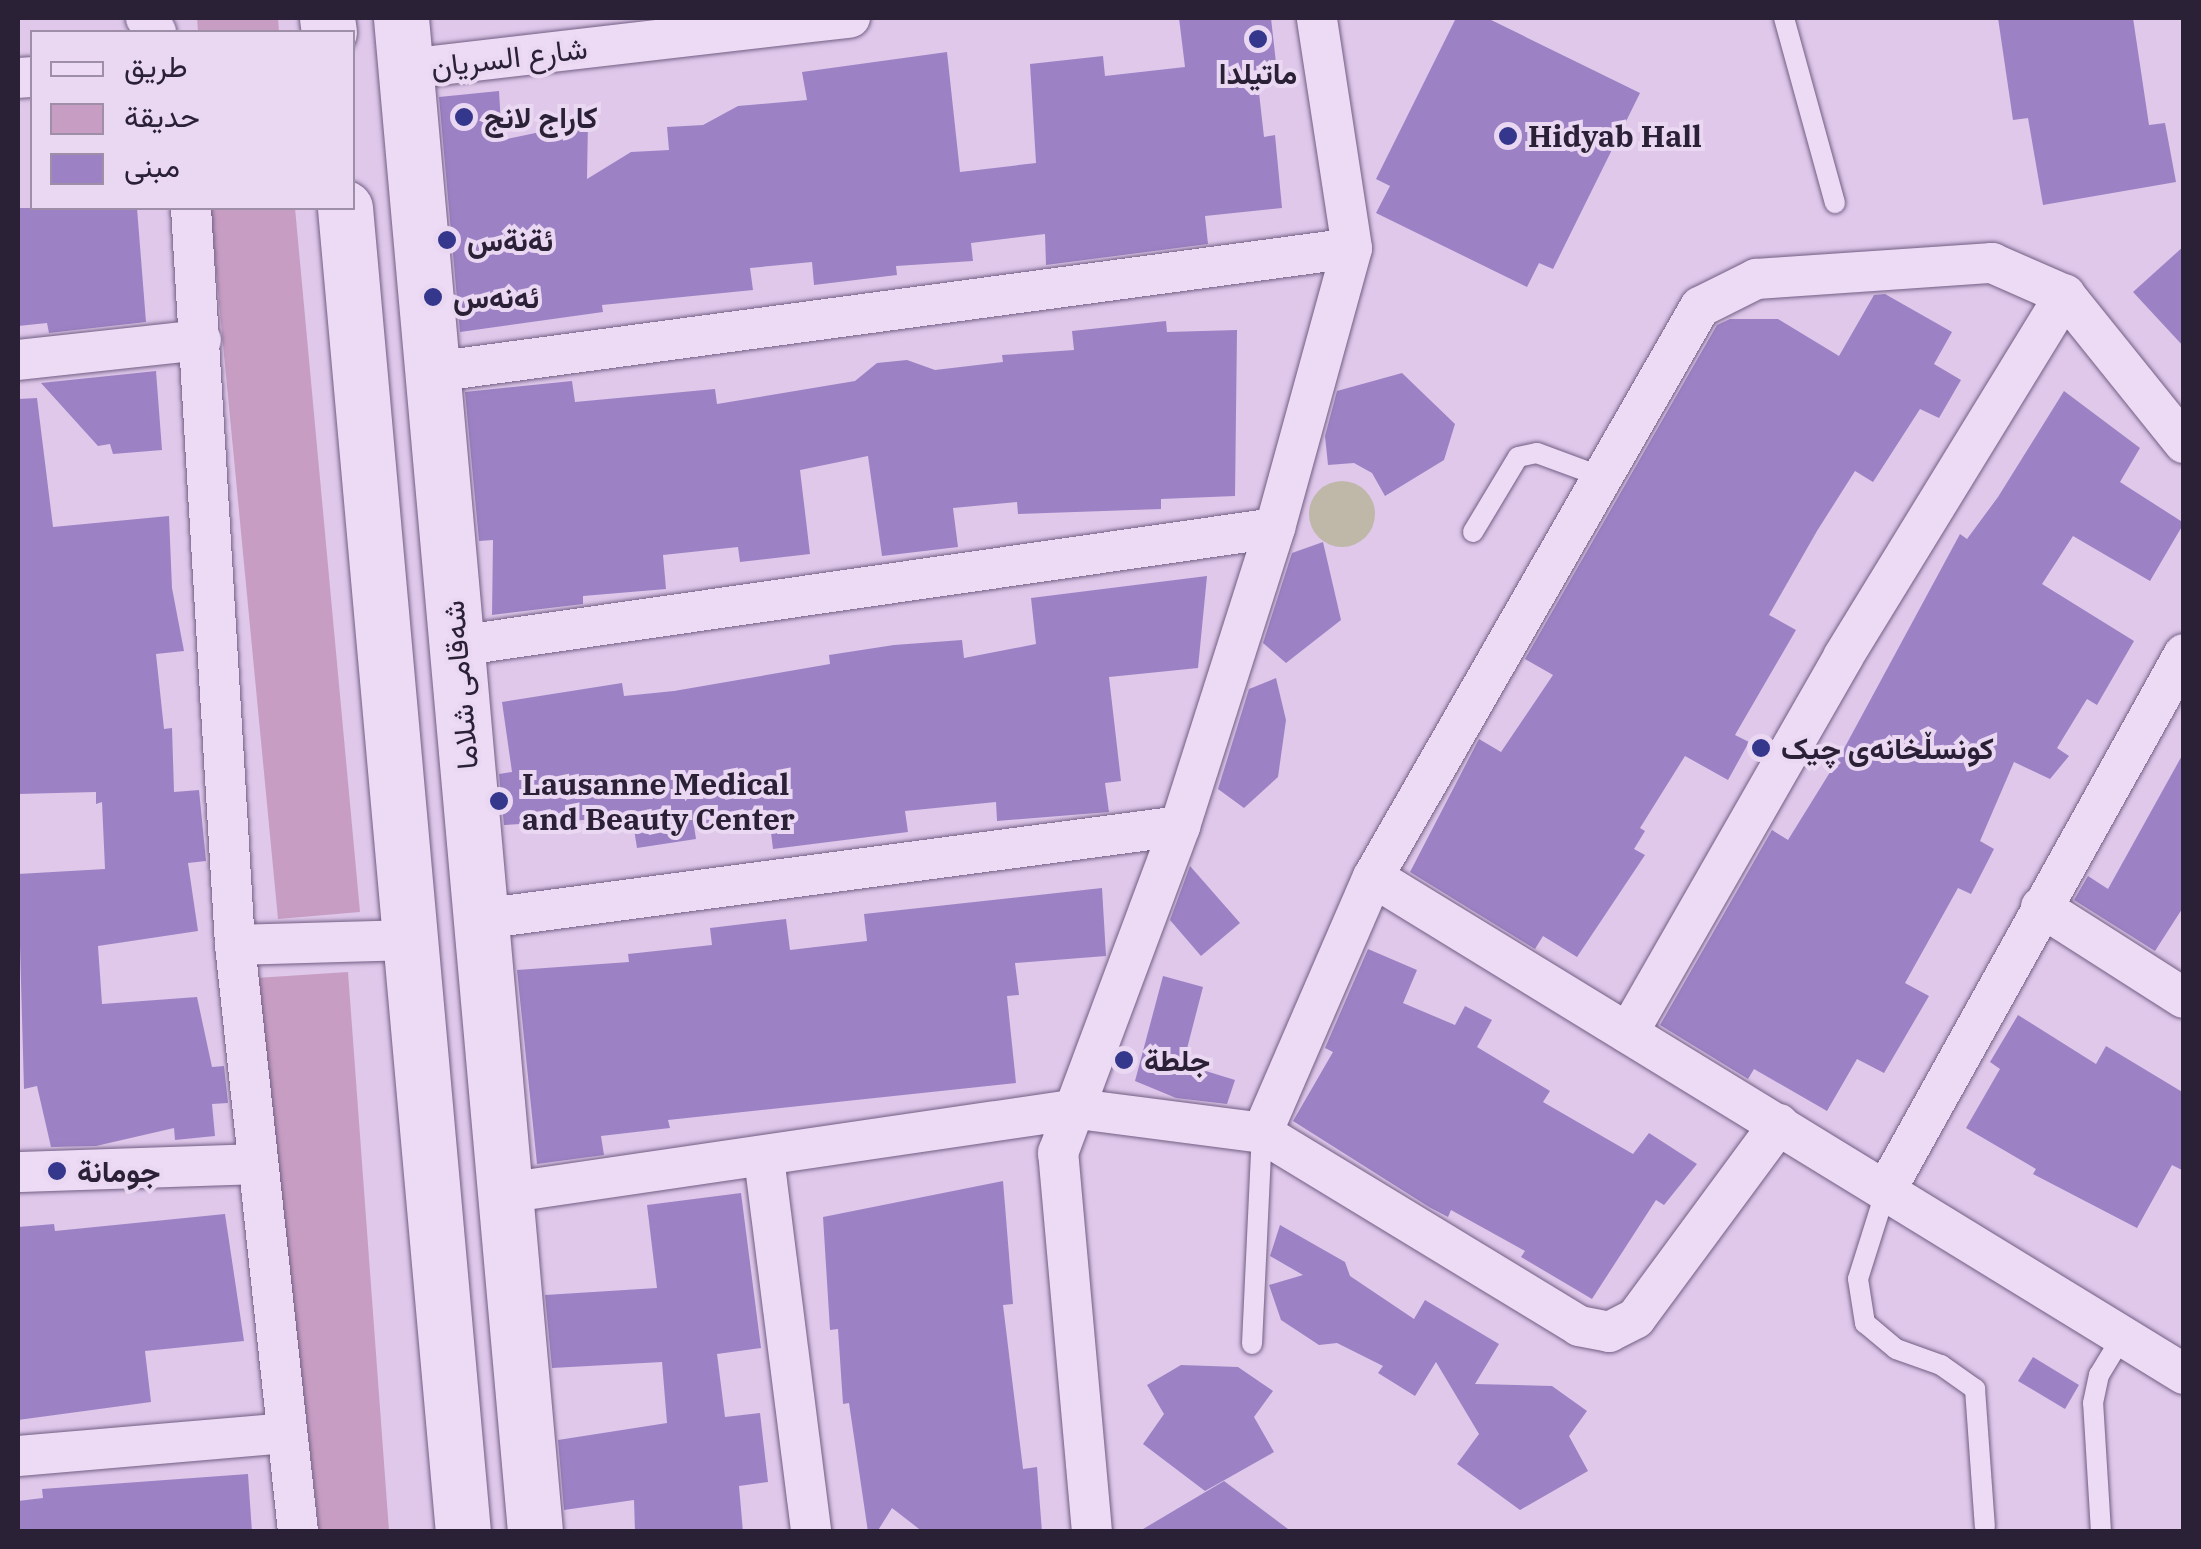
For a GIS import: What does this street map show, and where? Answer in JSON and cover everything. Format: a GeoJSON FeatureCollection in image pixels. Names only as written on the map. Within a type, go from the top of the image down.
{"type":"FeatureCollection","features":[{"type":"Feature","properties":{"kind":"main road","name":"شەقامی شلاما"},"geometry":{"type":"LineString","coordinates":[[404,43],[535,1532]]}},
{"type":"Feature","properties":{"kind":"main road"},"geometry":{"type":"LineString","coordinates":[[355,200],[369,208],[396,205],[415,172]]}},
{"type":"Feature","properties":{"kind":"main road"},"geometry":{"type":"LineString","coordinates":[[344,210],[463,1532]]}},
{"type":"Feature","properties":{"kind":"main road"},"geometry":{"type":"LineString","coordinates":[[351,281],[361,255],[386,244],[412,252],[425,276]]}},
{"type":"Feature","properties":{"kind":"street","name":"شارع السريان"},"geometry":{"type":"LineString","coordinates":[[404,43],[850,18]]}},
{"type":"Feature","properties":{"kind":"street"},"geometry":{"type":"LineString","coordinates":[[1092,1532],[1058,1153],[1078,1110],[1180,826],[1276,528],[1352,248],[1317,18]]}},
{"type":"Feature","properties":{"kind":"street"},"geometry":{"type":"LineString","coordinates":[[191,210],[202,340],[235,944],[255,1164],[298,1532]]}},
{"type":"Feature","properties":{"kind":"street"},"geometry":{"type":"LineString","coordinates":[[433,372],[1352,248]]}},
{"type":"Feature","properties":{"kind":"street"},"geometry":{"type":"LineString","coordinates":[[1262,1133],[1373,877],[1700,306],[1724,291],[1756,279],[1992,263],[2065,294],[2184,442]]}},
{"type":"Feature","properties":{"kind":"street"},"geometry":{"type":"LineString","coordinates":[[1628,1033],[1843,657],[2065,294]]}},
{"type":"Feature","properties":{"kind":"street"},"geometry":{"type":"LineString","coordinates":[[18,360],[202,340]]}},
{"type":"Feature","properties":{"kind":"street"},"geometry":{"type":"LineString","coordinates":[[457,646],[1276,528]]}},
{"type":"Feature","properties":{"kind":"street"},"geometry":{"type":"LineString","coordinates":[[1886,1190],[2184,654]]}},
{"type":"Feature","properties":{"kind":"street"},"geometry":{"type":"LineString","coordinates":[[480,920],[1180,826]]}},
{"type":"Feature","properties":{"kind":"street"},"geometry":{"type":"LineString","coordinates":[[1373,877],[2184,1374]]}},
{"type":"Feature","properties":{"kind":"street"},"geometry":{"type":"LineString","coordinates":[[2040,907],[2184,998]]}},
{"type":"Feature","properties":{"kind":"street"},"geometry":{"type":"LineString","coordinates":[[235,944],[410,940]]}},
{"type":"Feature","properties":{"kind":"street"},"geometry":{"type":"LineString","coordinates":[[505,1193],[1078,1110],[1262,1133],[1579,1326],[1609,1332],[1636,1318],[1779,1124]]}},
{"type":"Feature","properties":{"kind":"street"},"geometry":{"type":"LineString","coordinates":[[764,1158],[811,1532]]}},
{"type":"Feature","properties":{"kind":"street"},"geometry":{"type":"LineString","coordinates":[[18,1172],[255,1164]]}},
{"type":"Feature","properties":{"kind":"street"},"geometry":{"type":"LineString","coordinates":[[18,1456],[286,1432]]}},
{"type":"Feature","properties":{"kind":"lane"},"geometry":{"type":"LineString","coordinates":[[1784,18],[1835,203]]}},
{"type":"Feature","properties":{"kind":"lane"},"geometry":{"type":"LineString","coordinates":[[1473,532],[1518,456],[1537,453],[1602,477]]}},
{"type":"Feature","properties":{"kind":"lane"},"geometry":{"type":"LineString","coordinates":[[1252,1344],[1262,1133]]}},
{"type":"Feature","properties":{"kind":"lane"},"geometry":{"type":"LineString","coordinates":[[1886,1190],[1858,1279],[1866,1323],[1896,1349],[1941,1366],[1975,1390],[1985,1527]]}},
{"type":"Feature","properties":{"kind":"lane"},"geometry":{"type":"LineString","coordinates":[[2102,1532],[2093,1403],[2099,1375],[2122,1337]]}},
{"type":"Feature","properties":{"kind":"green space"},"geometry":{"type":"Polygon","coordinates":[[[197,18],[278,18],[279,30],[198,30],[197,18]]]}},
{"type":"Feature","properties":{"kind":"green space"},"geometry":{"type":"Polygon","coordinates":[[[210,210],[295,210],[360,912],[278,919],[210,210]]]}},
{"type":"Feature","properties":{"kind":"green space"},"geometry":{"type":"Polygon","coordinates":[[[348,972],[389,1531],[319,1531],[256,978],[348,972]]]}},
{"type":"Feature","properties":{"kind":"shaded area"},"geometry":{"type":"Polygon","coordinates":[[[1342,481],[1366,490],[1375,514],[1366,538],[1342,547],[1318,538],[1309,514],[1318,490],[1342,481]]]}},
{"type":"Feature","properties":{"kind":"building"},"geometry":{"type":"Polygon","coordinates":[[[1179,18],[1271,18],[1276,63],[1256,66],[1264,137],[1275,135],[1282,208],[1205,216],[1208,244],[1046,265],[1045,234],[971,243],[973,261],[896,266],[897,275],[814,285],[812,262],[750,268],[753,290],[602,305],[603,312],[460,332],[439,97],[499,91],[502,140],[588,122],[587,179],[631,152],[669,150],[667,127],[703,125],[738,106],[807,100],[802,72],[947,52],[960,172],[1036,163],[1030,64],[1103,56],[1105,76],[1185,67],[1179,18]]]}},
{"type":"Feature","properties":{"kind":"building","name":"Hidyab Hall"},"geometry":{"type":"Polygon","coordinates":[[[1456,18],[1487,18],[1640,93],[1553,269],[1539,263],[1527,287],[1376,213],[1390,186],[1376,179],[1456,18]]]}},
{"type":"Feature","properties":{"kind":"building"},"geometry":{"type":"Polygon","coordinates":[[[1998,18],[2133,18],[2149,125],[2165,123],[2176,182],[2043,205],[2028,118],[2013,120],[1998,18]]]}},
{"type":"Feature","properties":{"kind":"building"},"geometry":{"type":"Polygon","coordinates":[[[18,208],[137,210],[146,322],[49,333],[47,323],[18,326],[18,208]]]}},
{"type":"Feature","properties":{"kind":"building"},"geometry":{"type":"Polygon","coordinates":[[[2184,246],[2184,347],[2133,292],[2184,246]]]}},
{"type":"Feature","properties":{"kind":"building"},"geometry":{"type":"Polygon","coordinates":[[[1885,294],[1952,332],[1934,364],[1961,380],[1939,418],[1920,409],[1873,482],[1855,471],[1817,531],[1769,615],[1796,630],[1735,735],[1749,742],[1728,780],[1685,756],[1640,828],[1645,831],[1634,849],[1645,855],[1577,957],[1543,936],[1535,949],[1410,872],[1479,739],[1501,752],[1553,675],[1525,659],[1717,325],[1730,319],[1778,319],[1839,356],[1874,295],[1885,294]]]}},
{"type":"Feature","properties":{"kind":"building"},"geometry":{"type":"Polygon","coordinates":[[[1166,321],[1167,332],[1237,330],[1235,496],[1161,499],[1161,509],[1018,514],[1017,502],[953,508],[958,547],[882,556],[868,456],[800,470],[810,554],[740,562],[738,547],[663,555],[666,589],[583,596],[583,604],[492,615],[493,540],[479,541],[465,392],[572,381],[575,402],[715,389],[717,404],[855,381],[877,363],[907,360],[935,370],[1003,362],[1002,355],[1074,350],[1072,331],[1166,321]]]}},
{"type":"Feature","properties":{"kind":"building"},"geometry":{"type":"Polygon","coordinates":[[[156,371],[162,450],[113,454],[110,444],[98,446],[41,383],[156,371]]]}},
{"type":"Feature","properties":{"kind":"building"},"geometry":{"type":"Polygon","coordinates":[[[1402,373],[1455,424],[1444,460],[1385,496],[1372,473],[1354,463],[1328,465],[1325,436],[1337,391],[1402,373]]]}},
{"type":"Feature","properties":{"kind":"building"},"geometry":{"type":"Polygon","coordinates":[[[2064,391],[2140,448],[2120,482],[2184,523],[2150,581],[2073,536],[2042,584],[2134,641],[2097,705],[2087,699],[2057,748],[2069,756],[2050,779],[2014,762],[1980,841],[1994,849],[1971,894],[1958,888],[1905,983],[1929,996],[1884,1073],[1857,1059],[1827,1111],[1754,1069],[1748,1079],[1660,1025],[1772,830],[1788,840],[1840,756],[1960,534],[1967,539],[1998,497],[2064,391]]]}},
{"type":"Feature","properties":{"kind":"building"},"geometry":{"type":"Polygon","coordinates":[[[37,398],[53,527],[169,516],[172,588],[184,651],[156,654],[164,729],[172,728],[174,792],[199,790],[206,861],[188,863],[198,931],[98,946],[102,1004],[197,997],[212,1067],[224,1066],[228,1103],[212,1104],[215,1136],[175,1140],[174,1128],[96,1146],[51,1147],[37,1086],[24,1089],[18,874],[105,869],[102,802],[96,804],[96,792],[18,794],[18,399],[37,398]]]}},
{"type":"Feature","properties":{"kind":"building"},"geometry":{"type":"Polygon","coordinates":[[[1323,542],[1341,620],[1286,663],[1263,643],[1292,553],[1323,542]]]}},
{"type":"Feature","properties":{"kind":"building"},"geometry":{"type":"Polygon","coordinates":[[[1207,576],[1198,668],[1109,677],[1121,781],[1105,783],[1109,812],[997,821],[996,802],[905,811],[908,832],[773,849],[769,816],[694,826],[696,839],[637,848],[632,817],[504,825],[499,774],[512,772],[502,702],[622,683],[624,696],[674,691],[830,664],[829,655],[894,645],[962,640],[964,658],[1036,644],[1031,598],[1207,576]]]}},
{"type":"Feature","properties":{"kind":"building"},"geometry":{"type":"Polygon","coordinates":[[[1276,678],[1286,720],[1278,777],[1244,808],[1218,789],[1249,689],[1276,678]]]}},
{"type":"Feature","properties":{"kind":"building"},"geometry":{"type":"Polygon","coordinates":[[[2184,752],[2184,906],[2155,951],[2074,900],[2088,876],[2108,889],[2184,752]]]}},
{"type":"Feature","properties":{"kind":"building"},"geometry":{"type":"Polygon","coordinates":[[[1190,866],[1240,923],[1201,956],[1170,920],[1190,866]]]}},
{"type":"Feature","properties":{"kind":"building"},"geometry":{"type":"Polygon","coordinates":[[[1102,888],[1106,956],[1015,963],[1019,995],[1007,996],[1016,1083],[668,1120],[670,1128],[601,1136],[604,1155],[537,1164],[517,970],[629,962],[628,954],[712,945],[710,928],[786,919],[790,950],[867,941],[864,914],[1102,888]]]}},
{"type":"Feature","properties":{"kind":"building"},"geometry":{"type":"Polygon","coordinates":[[[1368,949],[1417,970],[1403,1003],[1455,1025],[1465,1006],[1492,1020],[1477,1047],[1550,1091],[1543,1102],[1633,1154],[1649,1133],[1697,1164],[1664,1205],[1656,1200],[1592,1299],[1521,1257],[1525,1251],[1451,1210],[1448,1217],[1429,1207],[1293,1121],[1333,1052],[1325,1048],[1368,949]]]}},
{"type":"Feature","properties":{"kind":"building"},"geometry":{"type":"Polygon","coordinates":[[[1163,976],[1203,987],[1183,1064],[1235,1080],[1227,1104],[1176,1098],[1135,1081],[1163,976]]]}},
{"type":"Feature","properties":{"kind":"building"},"geometry":{"type":"Polygon","coordinates":[[[2018,1015],[2096,1064],[2106,1046],[2184,1093],[2184,1171],[2172,1165],[2137,1228],[2033,1174],[2036,1169],[1966,1128],[2000,1069],[1990,1062],[2018,1015]]]}},
{"type":"Feature","properties":{"kind":"building"},"geometry":{"type":"Polygon","coordinates":[[[1003,1181],[1013,1304],[1003,1305],[1023,1469],[1037,1467],[1042,1532],[923,1532],[892,1508],[877,1532],[868,1532],[849,1403],[843,1404],[838,1329],[830,1330],[823,1217],[1003,1181]]]}},
{"type":"Feature","properties":{"kind":"building"},"geometry":{"type":"Polygon","coordinates":[[[741,1193],[761,1348],[717,1354],[725,1417],[760,1413],[768,1482],[739,1486],[743,1532],[635,1532],[634,1500],[564,1510],[558,1440],[667,1423],[662,1362],[552,1368],[545,1295],[657,1288],[647,1205],[741,1193]]]}},
{"type":"Feature","properties":{"kind":"building"},"geometry":{"type":"Polygon","coordinates":[[[225,1214],[244,1341],[145,1351],[151,1402],[18,1420],[18,1227],[54,1224],[55,1231],[225,1214]]]}},
{"type":"Feature","properties":{"kind":"building"},"geometry":{"type":"Polygon","coordinates":[[[1280,1225],[1345,1262],[1350,1276],[1414,1319],[1425,1300],[1499,1344],[1475,1384],[1552,1386],[1587,1411],[1569,1436],[1588,1471],[1520,1510],[1457,1464],[1479,1434],[1436,1362],[1415,1396],[1378,1373],[1383,1366],[1337,1343],[1319,1345],[1281,1320],[1269,1285],[1303,1275],[1270,1256],[1280,1225]]]}},
{"type":"Feature","properties":{"kind":"building"},"geometry":{"type":"Polygon","coordinates":[[[2033,1357],[2079,1385],[2065,1409],[2018,1381],[2033,1357]]]}},
{"type":"Feature","properties":{"kind":"building"},"geometry":{"type":"Polygon","coordinates":[[[1181,1365],[1238,1367],[1273,1391],[1254,1417],[1274,1452],[1205,1491],[1143,1444],[1164,1414],[1147,1385],[1181,1365]]]}},
{"type":"Feature","properties":{"kind":"building"},"geometry":{"type":"Polygon","coordinates":[[[248,1474],[252,1532],[18,1532],[18,1501],[43,1498],[42,1489],[248,1474]]]}},
{"type":"Feature","properties":{"kind":"building"},"geometry":{"type":"Polygon","coordinates":[[[1224,1481],[1292,1532],[1138,1532],[1224,1481]]]}},
{"type":"Feature","properties":{"kind":"place","name":"ماتیلدا"},"geometry":{"type":"Point","coordinates":[1258,39]}},
{"type":"Feature","properties":{"kind":"place","name":"كاراج لانج"},"geometry":{"type":"Point","coordinates":[464,117]}},
{"type":"Feature","properties":{"kind":"place","name":"Hidyab Hall"},"geometry":{"type":"Point","coordinates":[1508,136]}},
{"type":"Feature","properties":{"kind":"place","name":"ئةنةس"},"geometry":{"type":"Point","coordinates":[447,240]}},
{"type":"Feature","properties":{"kind":"place","name":"ئەنەس"},"geometry":{"type":"Point","coordinates":[433,297]}},
{"type":"Feature","properties":{"kind":"place","name":"کونسڵخانەی چیک"},"geometry":{"type":"Point","coordinates":[1761,748]}},
{"type":"Feature","properties":{"kind":"place","name":"Lausanne Medical and Beauty Center"},"geometry":{"type":"Point","coordinates":[499,801]}},
{"type":"Feature","properties":{"kind":"place","name":"جلطة"},"geometry":{"type":"Point","coordinates":[1124,1060]}},
{"type":"Feature","properties":{"kind":"place","name":"جومانة"},"geometry":{"type":"Point","coordinates":[57,1171]}}]}
